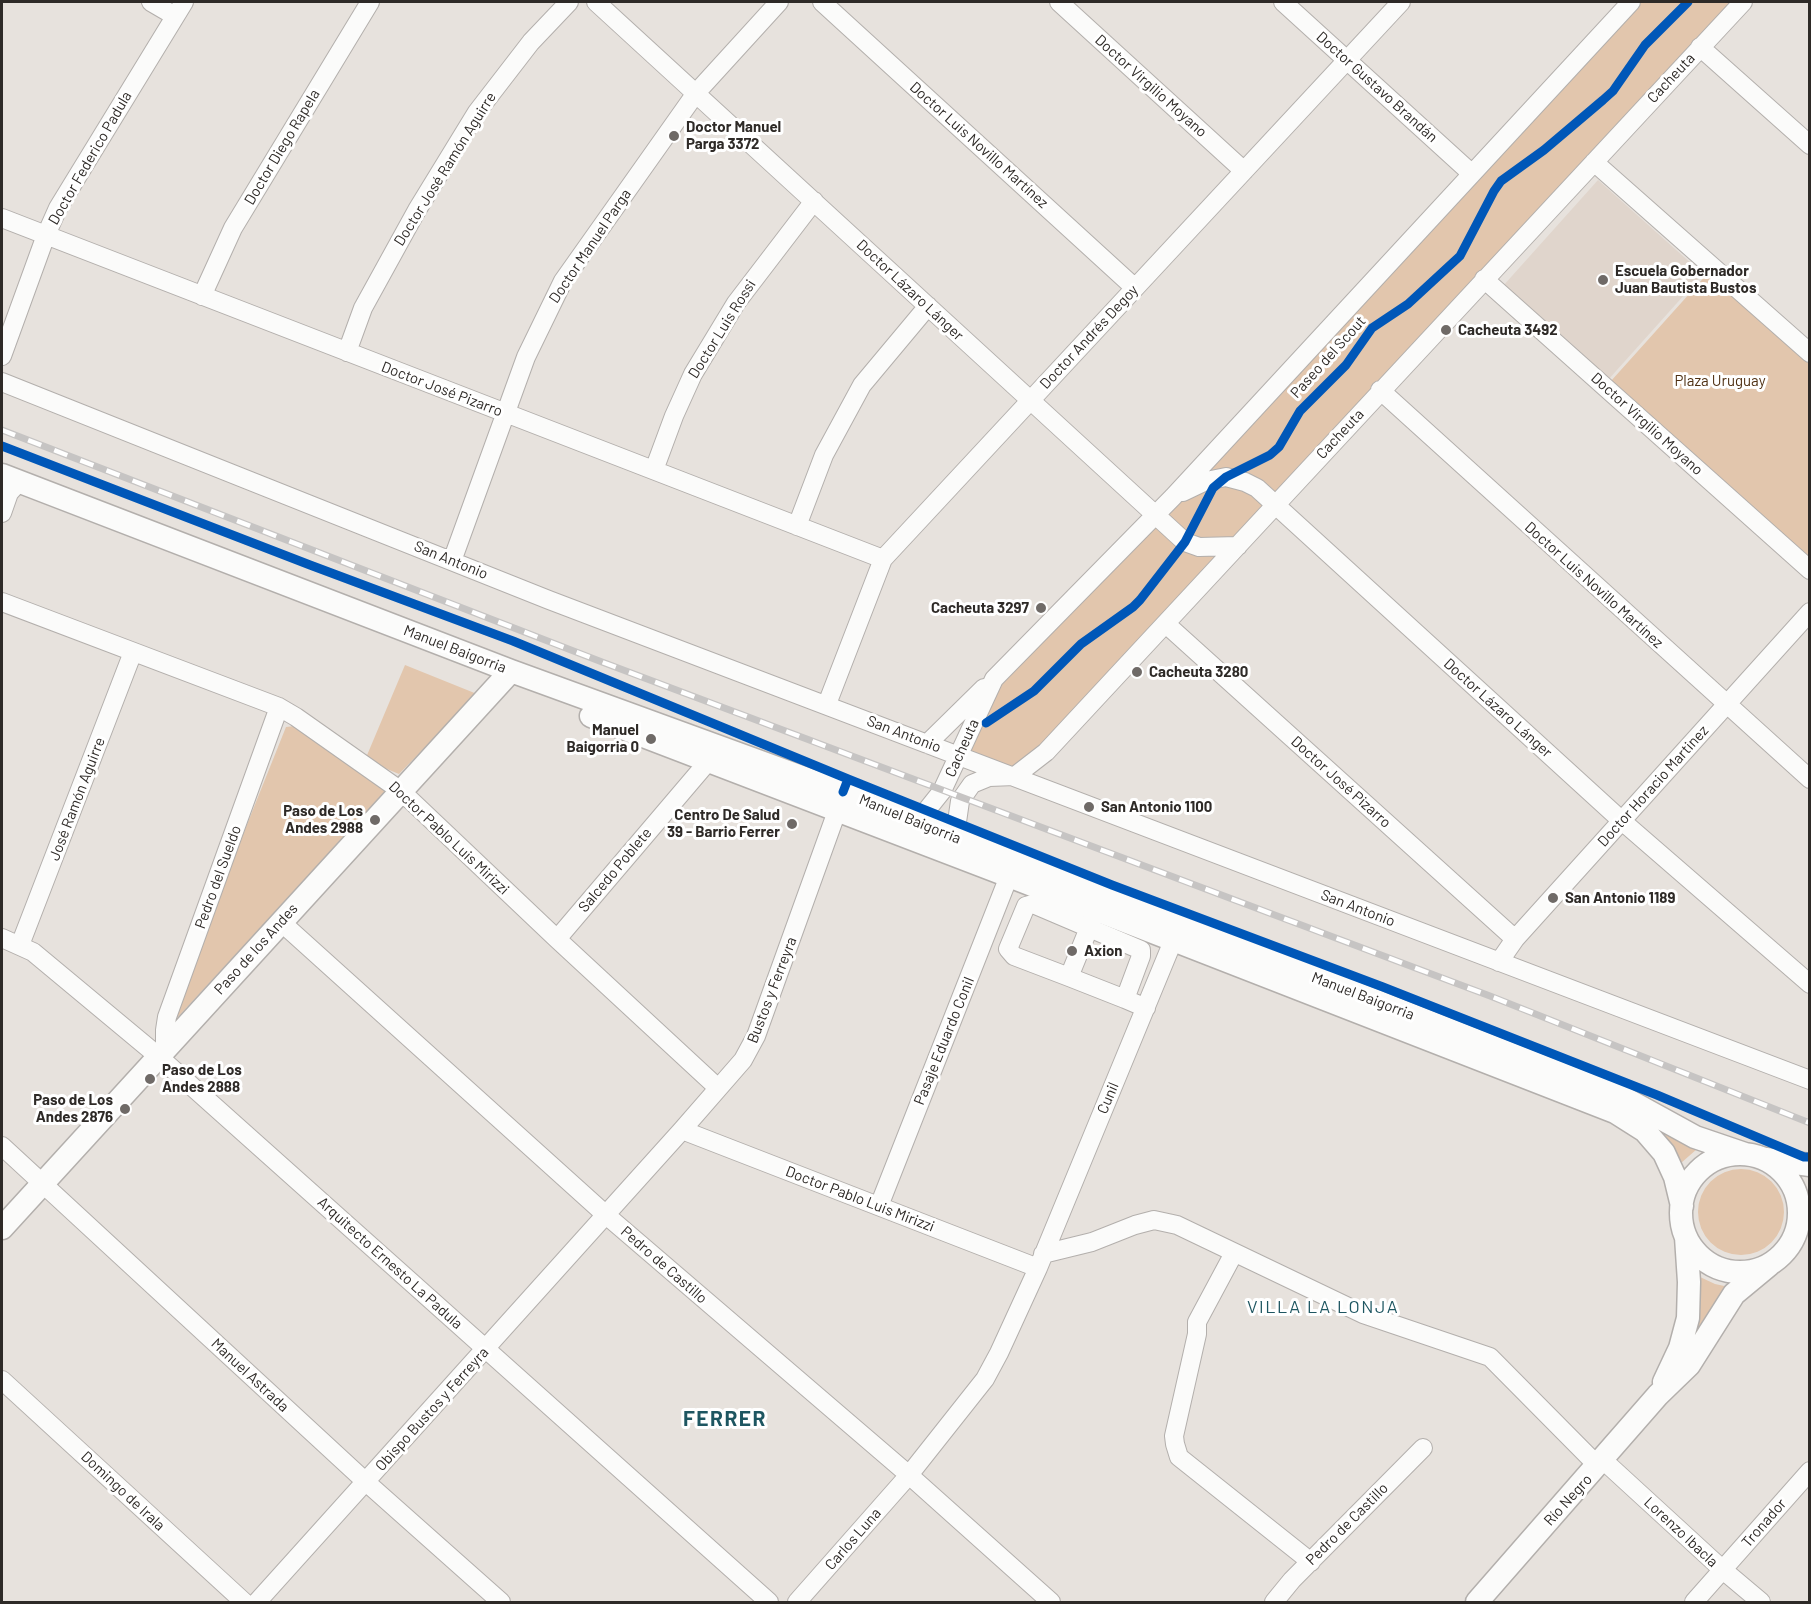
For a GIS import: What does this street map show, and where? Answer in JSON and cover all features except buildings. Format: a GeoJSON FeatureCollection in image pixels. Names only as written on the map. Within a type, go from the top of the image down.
{"type":"FeatureCollection","features":[{"type":"Feature","properties":{"kind":"main road","name":"Manuel Baigorria"},"geometry":{"type":"LineString","coordinates":[[7,490],[841,801],[951,844],[1070,900]]}},
{"type":"Feature","properties":{"kind":"main road","name":"Paso de los Andes"},"geometry":{"type":"LineString","coordinates":[[2,1227],[506,676]]}},
{"type":"Feature","properties":{"kind":"main road","name":"Manuel Baigorria"},"geometry":{"type":"LineString","coordinates":[[951,844],[1009,876],[1615,1112],[1645,1131],[1664,1153],[1675,1178],[1682,1206]]}},
{"type":"Feature","properties":{"kind":"main road","name":"Manuel Baigorria"},"geometry":{"type":"LineString","coordinates":[[1126,923],[1624,1098],[1695,1137],[1753,1156]]}},
{"type":"Feature","properties":{"kind":"main road"},"geometry":{"type":"LineString","coordinates":[[1809,1165],[1753,1156],[1719,1158],[1698,1172],[1685,1194],[1682,1206],[1682,1221],[1686,1236],[1700,1256],[1721,1268],[1745,1272],[1769,1265],[1809,1227]]}},
{"type":"Feature","properties":{"kind":"main road"},"geometry":{"type":"LineString","coordinates":[[1753,1156],[1776,1166],[1788,1179],[1796,1194],[1799,1210],[1798,1227],[1791,1243]]}},
{"type":"Feature","properties":{"kind":"main road","name":"Río Negro"},"geometry":{"type":"LineString","coordinates":[[1658,1395],[1680,1348],[1688,1318],[1689,1282],[1686,1236]]}},
{"type":"Feature","properties":{"kind":"main road","name":"Río Negro"},"geometry":{"type":"LineString","coordinates":[[1477,1602],[1658,1395],[1695,1357],[1734,1294],[1769,1265]]}},
{"type":"Feature","properties":{"kind":"street"},"geometry":{"type":"LineString","coordinates":[[151,2],[180,9]]}},
{"type":"Feature","properties":{"kind":"street","name":"Doctor Diego Rapela"},"geometry":{"type":"LineString","coordinates":[[202,296],[233,228],[370,2]]}},
{"type":"Feature","properties":{"kind":"street","name":"Doctor José Ramón Aguirre"},"geometry":{"type":"LineString","coordinates":[[347,352],[363,308],[417,210],[477,112],[519,56],[569,2]]}},
{"type":"Feature","properties":{"kind":"street","name":"Doctor Lázaro Lánger"},"geometry":{"type":"LineString","coordinates":[[596,2],[1185,542],[1199,547],[1238,546]]}},
{"type":"Feature","properties":{"kind":"street","name":"Doctor Manuel Parga"},"geometry":{"type":"LineString","coordinates":[[452,561],[535,334],[563,282],[696,93],[779,2]]}},
{"type":"Feature","properties":{"kind":"street","name":"Doctor Luis Novillo Martínez"},"geometry":{"type":"LineString","coordinates":[[822,2],[1136,288]]}},
{"type":"Feature","properties":{"kind":"street","name":"Doctor Virgilio Moyano"},"geometry":{"type":"LineString","coordinates":[[1059,2],[1244,171]]}},
{"type":"Feature","properties":{"kind":"street","name":"Doctor Gustavo Brandán"},"geometry":{"type":"LineString","coordinates":[[1283,2],[1471,173]]}},
{"type":"Feature","properties":{"kind":"street","name":"Doctor Andrés Degoy"},"geometry":{"type":"LineString","coordinates":[[827,704],[883,559],[1401,2]]}},
{"type":"Feature","properties":{"kind":"street","name":"Cacheuta"},"geometry":{"type":"LineString","coordinates":[[911,829],[942,791],[994,679],[1173,497],[1631,2]]}},
{"type":"Feature","properties":{"kind":"street","name":"Cacheuta"},"geometry":{"type":"LineString","coordinates":[[951,844],[960,801],[972,784],[989,777],[1015,776],[1046,752],[1743,2]]}},
{"type":"Feature","properties":{"kind":"street","name":"Doctor Federico Padula"},"geometry":{"type":"LineString","coordinates":[[2,356],[46,235],[70,187],[180,9]]}},
{"type":"Feature","properties":{"kind":"street"},"geometry":{"type":"LineString","coordinates":[[1700,47],[1809,144]]}},
{"type":"Feature","properties":{"kind":"street"},"geometry":{"type":"LineString","coordinates":[[1594,162],[1809,353]]}},
{"type":"Feature","properties":{"kind":"street","name":"Doctor Luis Rossi"},"geometry":{"type":"LineString","coordinates":[[654,470],[693,374],[742,295],[814,201]]}},
{"type":"Feature","properties":{"kind":"street","name":"Doctor José Pizarro"},"geometry":{"type":"LineString","coordinates":[[2,218],[883,559]]}},
{"type":"Feature","properties":{"kind":"street","name":"Doctor Virgilio Moyano"},"geometry":{"type":"LineString","coordinates":[[1484,279],[1809,570]]}},
{"type":"Feature","properties":{"kind":"street"},"geometry":{"type":"LineString","coordinates":[[798,526],[824,455],[862,385],[928,306]]}},
{"type":"Feature","properties":{"kind":"street","name":"San Antonio"},"geometry":{"type":"LineString","coordinates":[[2,382],[549,600],[1809,1080]]}},
{"type":"Feature","properties":{"kind":"street","name":"Doctor Luis Novillo Martínez"},"geometry":{"type":"LineString","coordinates":[[1380,390],[1809,779]]}},
{"type":"Feature","properties":{"kind":"street","name":"Doctor Lázaro Lánger"},"geometry":{"type":"LineString","coordinates":[[1173,497],[1206,481],[1226,477],[1257,488],[1622,821],[1809,984]]}},
{"type":"Feature","properties":{"kind":"street","name":"Doctor Pablo Luis Mirizzi"},"geometry":{"type":"LineString","coordinates":[[2,602],[279,707],[296,717],[401,791],[718,1088]]}},
{"type":"Feature","properties":{"kind":"street","name":"Doctor Horacio Martinez"},"geometry":{"type":"LineString","coordinates":[[1499,962],[1515,939],[1809,612]]}},
{"type":"Feature","properties":{"kind":"street","name":"Doctor José Pizarro"},"geometry":{"type":"LineString","coordinates":[[1166,624],[1515,939]]}},
{"type":"Feature","properties":{"kind":"street","name":"José Ramón Aguirre"},"geometry":{"type":"LineString","coordinates":[[20,945],[133,652]]}},
{"type":"Feature","properties":{"kind":"street"},"geometry":{"type":"LineString","coordinates":[[927,744],[994,679]]}},
{"type":"Feature","properties":{"kind":"street","name":"Pedro del Sueldo"},"geometry":{"type":"LineString","coordinates":[[162,1052],[167,1017],[279,707]]}},
{"type":"Feature","properties":{"kind":"street","name":"Salcedo Poblete"},"geometry":{"type":"LineString","coordinates":[[557,939],[715,754]]}},
{"type":"Feature","properties":{"kind":"street","name":"Bustos y Ferreyra"},"geometry":{"type":"LineString","coordinates":[[606,1215],[743,1060],[756,1036],[841,801]]}},
{"type":"Feature","properties":{"kind":"street","name":"Pasaje Eduardo Conil"},"geometry":{"type":"LineString","coordinates":[[879,1206],[1009,876]]}},
{"type":"Feature","properties":{"kind":"street"},"geometry":{"type":"LineString","coordinates":[[1125,999],[1141,956],[1141,950],[1126,923],[1070,900],[1026,906],[1008,949],[1014,956],[1146,1008]]}},
{"type":"Feature","properties":{"kind":"street"},"geometry":{"type":"LineString","coordinates":[[1069,977],[1096,911]]}},
{"type":"Feature","properties":{"kind":"street","name":"Pedro de Castillo"},"geometry":{"type":"LineString","coordinates":[[281,922],[606,1215],[909,1475],[1051,1602]]}},
{"type":"Feature","properties":{"kind":"street","name":"Arquitecto Ernesto La Padula"},"geometry":{"type":"LineString","coordinates":[[2,938],[33,952],[162,1052],[486,1349],[769,1602]]}},
{"type":"Feature","properties":{"kind":"street","name":"Cunil"},"geometry":{"type":"LineString","coordinates":[[909,1475],[985,1379],[999,1353],[1040,1261],[1173,941]]}},
{"type":"Feature","properties":{"kind":"street","name":"Doctor Pablo Luis Mirizzi"},"geometry":{"type":"LineString","coordinates":[[682,1130],[879,1206],[1040,1261]]}},
{"type":"Feature","properties":{"kind":"street","name":"Manuel Astrada"},"geometry":{"type":"LineString","coordinates":[[2,1146],[366,1482],[501,1602]]}},
{"type":"Feature","properties":{"kind":"street","name":"Obispo Bustos y Ferreyra"},"geometry":{"type":"LineString","coordinates":[[257,1602],[606,1215]]}},
{"type":"Feature","properties":{"kind":"street","name":"Lorenzo Ibacla"},"geometry":{"type":"LineString","coordinates":[[1040,1261],[1154,1220],[1176,1225],[1363,1314],[1490,1357],[1600,1463],[1761,1602]]}},
{"type":"Feature","properties":{"kind":"street"},"geometry":{"type":"LineString","coordinates":[[1234,1252],[1197,1322],[1197,1334],[1174,1444],[1179,1457],[1311,1562]]}},
{"type":"Feature","properties":{"kind":"street","name":"Domingo de Irala"},"geometry":{"type":"LineString","coordinates":[[2,1380],[244,1602]]}},
{"type":"Feature","properties":{"kind":"street","name":"Pedro de Castillo"},"geometry":{"type":"LineString","coordinates":[[1275,1602],[1292,1580],[1423,1448]]}},
{"type":"Feature","properties":{"kind":"street","name":"Tronador"},"geometry":{"type":"LineString","coordinates":[[1694,1602],[1809,1471]]}},
{"type":"Feature","properties":{"kind":"street","name":"Carlos Luna"},"geometry":{"type":"LineString","coordinates":[[797,1602],[909,1475]]}},
{"type":"Feature","properties":{"kind":"shaded area","name":"Escuela Gobernador Juan Bautista Bustos"},"geometry":{"type":"Polygon","coordinates":[[[1598,180],[1703,274],[1608,380],[1503,286],[1598,180]]]}},
{"type":"Feature","properties":{"kind":"green space"},"geometry":{"type":"Polygon","coordinates":[[[1631,2],[1743,2],[1015,776],[958,754],[985,695],[1631,2]]]}},
{"type":"Feature","properties":{"kind":"green space","name":"Plaza Uruguay"},"geometry":{"type":"Polygon","coordinates":[[[1708,273],[1809,364],[1809,559],[1611,381],[1708,273]]]}},
{"type":"Feature","properties":{"kind":"green space"},"geometry":{"type":"Polygon","coordinates":[[[405,665],[477,694],[399,774],[365,760],[405,665]]]}},
{"type":"Feature","properties":{"kind":"green space"},"geometry":{"type":"Polygon","coordinates":[[[295,726],[385,791],[176,1019],[222,887],[286,727],[295,726]]]}},
{"type":"Feature","properties":{"kind":"green space"},"geometry":{"type":"Polygon","coordinates":[[[1658,1127],[1697,1149],[1681,1163],[1658,1127]]]}},
{"type":"Feature","properties":{"kind":"green space"},"geometry":{"type":"Polygon","coordinates":[[[1741,1169],[1757,1173],[1771,1182],[1780,1196],[1784,1212],[1780,1228],[1771,1242],[1757,1251],[1741,1255],[1725,1251],[1711,1242],[1702,1228],[1698,1212],[1702,1196],[1711,1182],[1725,1173],[1741,1169]]]}},
{"type":"Feature","properties":{"kind":"green space"},"geometry":{"type":"Polygon","coordinates":[[[1700,1277],[1729,1287],[1691,1348],[1697,1327],[1700,1277]]]}},
{"type":"Feature","properties":{"kind":"railway"},"geometry":{"type":"LineString","coordinates":[[2,430],[602,662],[1490,996],[1810,1123]]}},
{"type":"Feature","properties":{"kind":"cycle path","name":"Paseo del Scout"},"geometry":{"type":"LineString","coordinates":[[986,723],[1034,691],[1081,644],[1140,600],[1185,542],[1213,488],[1226,477],[1270,455],[1279,447],[1300,411],[1346,365],[1372,328],[1408,304],[1460,256],[1501,181],[1544,150],[1613,91],[1645,45],[1688,2]]}},
{"type":"Feature","properties":{"kind":"cycle path"},"geometry":{"type":"LineString","coordinates":[[2,446],[513,641],[848,779],[843,792]]}},
{"type":"Feature","properties":{"kind":"cycle path"},"geometry":{"type":"LineString","coordinates":[[848,779],[1112,885],[1383,987],[1657,1095],[1804,1157],[1810,1157]]}},
{"type":"Feature","properties":{"kind":"place","name":"Doctor Manuel Parga 3372"},"geometry":{"type":"Point","coordinates":[674,136]}},
{"type":"Feature","properties":{"kind":"place","name":"Escuela Gobernador Juan Bautista Bustos"},"geometry":{"type":"Point","coordinates":[1603,280]}},
{"type":"Feature","properties":{"kind":"place","name":"Cacheuta 3492"},"geometry":{"type":"Point","coordinates":[1446,330]}},
{"type":"Feature","properties":{"kind":"place","name":"Cacheuta 3297"},"geometry":{"type":"Point","coordinates":[1041,608]}},
{"type":"Feature","properties":{"kind":"place","name":"Cacheuta 3280"},"geometry":{"type":"Point","coordinates":[1137,672]}},
{"type":"Feature","properties":{"kind":"place","name":"Manuel Baigorria 0"},"geometry":{"type":"Point","coordinates":[651,739]}},
{"type":"Feature","properties":{"kind":"place","name":"San Antonio 1100"},"geometry":{"type":"Point","coordinates":[1089,807]}},
{"type":"Feature","properties":{"kind":"place","name":"Paso de Los Andes 2988"},"geometry":{"type":"Point","coordinates":[375,820]}},
{"type":"Feature","properties":{"kind":"place","name":"Centro De Salud 39 - Barrio Ferrer"},"geometry":{"type":"Point","coordinates":[792,824]}},
{"type":"Feature","properties":{"kind":"place","name":"San Antonio 1189"},"geometry":{"type":"Point","coordinates":[1553,898]}},
{"type":"Feature","properties":{"kind":"place","name":"Axion"},"geometry":{"type":"Point","coordinates":[1072,951]}},
{"type":"Feature","properties":{"kind":"place","name":"Paso de Los Andes 2888"},"geometry":{"type":"Point","coordinates":[150,1079]}},
{"type":"Feature","properties":{"kind":"place","name":"Paso de Los Andes 2876"},"geometry":{"type":"Point","coordinates":[125,1109]}},
{"type":"Feature","properties":{"kind":"district","name":"VILLA LA LONJA"},"geometry":{"type":"Point","coordinates":[1323,1307]}},
{"type":"Feature","properties":{"kind":"district","name":"FERRER"},"geometry":{"type":"Point","coordinates":[725,1419]}}]}
